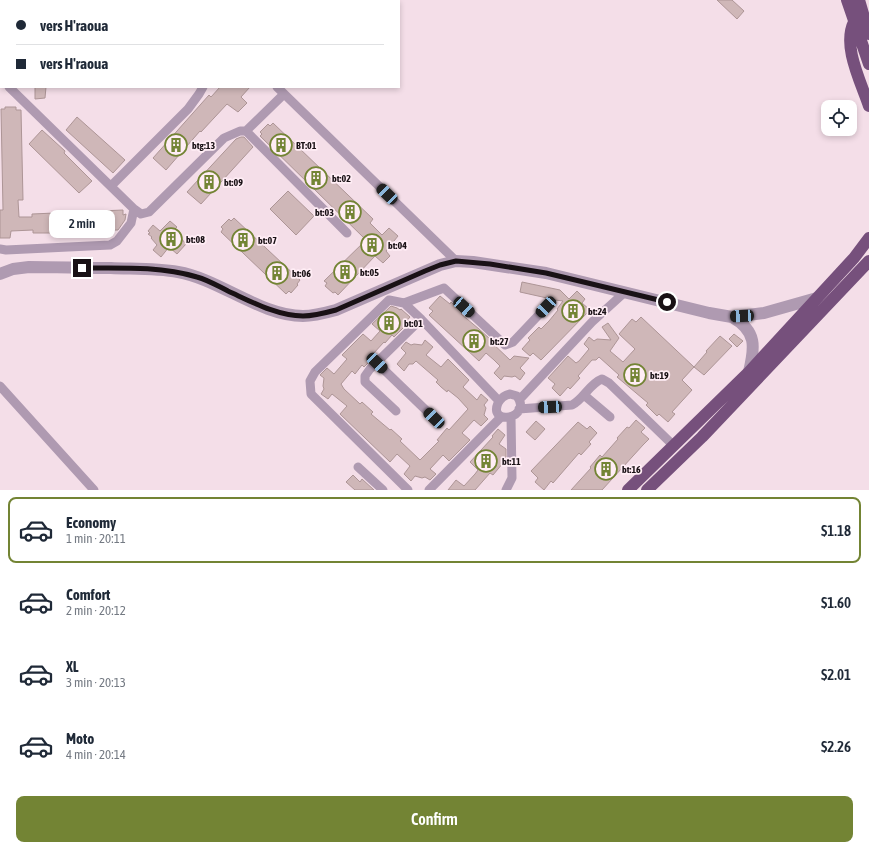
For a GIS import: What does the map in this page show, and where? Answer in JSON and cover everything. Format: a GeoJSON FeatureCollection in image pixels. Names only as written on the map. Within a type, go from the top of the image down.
{"type":"FeatureCollection","features":[{"type":"Feature","properties":{"kind":"highway"},"geometry":{"type":"LineString","coordinates":[[847,0],[869,64]]}},
{"type":"Feature","properties":{"kind":"highway"},"geometry":{"type":"LineString","coordinates":[[859,0],[869,8]]}},
{"type":"Feature","properties":{"kind":"highway"},"geometry":{"type":"LineString","coordinates":[[859,0],[869,34]]}},
{"type":"Feature","properties":{"kind":"highway"},"geometry":{"type":"LineString","coordinates":[[854,22],[850,34],[851,53],[869,106]]}},
{"type":"Feature","properties":{"kind":"highway"},"geometry":{"type":"LineString","coordinates":[[628,490],[748,372],[854,258],[869,238]]}},
{"type":"Feature","properties":{"kind":"highway"},"geometry":{"type":"LineString","coordinates":[[647,490],[707,432],[869,261]]}},
{"type":"Feature","properties":{"kind":"highway"},"geometry":{"type":"LineString","coordinates":[[855,276],[869,266]]}},
{"type":"Feature","properties":{"kind":"street"},"geometry":{"type":"LineString","coordinates":[[10,88],[134,209],[141,214],[149,212],[224,138],[246,130],[284,94]]}},
{"type":"Feature","properties":{"kind":"street"},"geometry":{"type":"LineString","coordinates":[[111,186],[188,109],[202,88]]}},
{"type":"Feature","properties":{"kind":"street"},"geometry":{"type":"LineString","coordinates":[[277,88],[456,261]]}},
{"type":"Feature","properties":{"kind":"street"},"geometry":{"type":"LineString","coordinates":[[246,130],[348,233]]}},
{"type":"Feature","properties":{"kind":"street"},"geometry":{"type":"LineString","coordinates":[[0,249],[110,246],[117,241],[131,223],[134,209]]}},
{"type":"Feature","properties":{"kind":"street"},"geometry":{"type":"LineString","coordinates":[[0,274],[13,269],[29,267],[136,268],[178,272],[199,277],[284,314],[302,316],[336,310],[425,271],[456,261],[490,264],[546,273],[709,313],[732,317],[764,314],[817,298]]}},
{"type":"Feature","properties":{"kind":"street"},"geometry":{"type":"LineString","coordinates":[[408,490],[311,394],[310,380],[315,372],[389,300],[404,303],[444,288],[505,345],[514,342],[550,303]]}},
{"type":"Feature","properties":{"kind":"street"},"geometry":{"type":"LineString","coordinates":[[519,404],[592,322],[625,292]]}},
{"type":"Feature","properties":{"kind":"street"},"geometry":{"type":"LineString","coordinates":[[404,303],[499,401]]}},
{"type":"Feature","properties":{"kind":"street"},"geometry":{"type":"LineString","coordinates":[[732,317],[745,327],[752,338],[753,353],[748,372]]}},
{"type":"Feature","properties":{"kind":"street"},"geometry":{"type":"LineString","coordinates":[[396,411],[365,382],[365,376],[421,319]]}},
{"type":"Feature","properties":{"kind":"street"},"geometry":{"type":"LineString","coordinates":[[377,363],[434,418]]}},
{"type":"Feature","properties":{"kind":"street"},"geometry":{"type":"LineString","coordinates":[[519,404],[572,405],[578,402],[599,380],[606,380],[674,446]]}},
{"type":"Feature","properties":{"kind":"street"},"geometry":{"type":"LineString","coordinates":[[0,386],[94,490]]}},
{"type":"Feature","properties":{"kind":"street"},"geometry":{"type":"LineString","coordinates":[[510,394],[518,396],[519,404],[516,414],[511,417],[501,417],[497,407],[499,401],[506,395],[510,394]]}},
{"type":"Feature","properties":{"kind":"street"},"geometry":{"type":"LineString","coordinates":[[584,395],[610,417]]}},
{"type":"Feature","properties":{"kind":"street"},"geometry":{"type":"LineString","coordinates":[[429,490],[501,417]]}},
{"type":"Feature","properties":{"kind":"street"},"geometry":{"type":"LineString","coordinates":[[506,490],[512,478],[511,417]]}},
{"type":"Feature","properties":{"kind":"street"},"geometry":{"type":"LineString","coordinates":[[358,467],[383,490]]}},
{"type":"Feature","properties":{"kind":"building"},"geometry":{"type":"Polygon","coordinates":[[[717,0],[732,0],[744,11],[737,19],[717,0]]]}},
{"type":"Feature","properties":{"kind":"building"},"geometry":{"type":"Polygon","coordinates":[[[35,88],[46,88],[45,98],[35,99],[35,88]]]}},
{"type":"Feature","properties":{"kind":"building"},"geometry":{"type":"Polygon","coordinates":[[[219,88],[249,88],[241,97],[247,103],[238,112],[227,104],[201,132],[200,131],[166,170],[153,158],[209,95],[211,97],[219,88]]]}},
{"type":"Feature","properties":{"kind":"building"},"geometry":{"type":"Polygon","coordinates":[[[5,107],[16,107],[16,110],[21,110],[23,200],[18,200],[19,217],[32,217],[32,214],[123,210],[123,215],[126,214],[125,220],[118,230],[57,233],[33,233],[33,230],[11,231],[10,238],[0,238],[0,210],[3,210],[1,109],[5,109],[5,107]]]}},
{"type":"Feature","properties":{"kind":"building"},"geometry":{"type":"Polygon","coordinates":[[[77,117],[125,160],[113,173],[66,130],[77,117]]]}},
{"type":"Feature","properties":{"kind":"building"},"geometry":{"type":"Polygon","coordinates":[[[273,123],[373,219],[370,223],[382,235],[389,228],[398,236],[386,251],[390,256],[383,263],[375,256],[338,295],[335,292],[333,293],[325,286],[327,283],[324,281],[366,240],[260,136],[262,134],[260,132],[268,124],[270,126],[273,123]]]}},
{"type":"Feature","properties":{"kind":"building"},"geometry":{"type":"Polygon","coordinates":[[[42,130],[65,151],[64,153],[92,181],[79,193],[29,144],[42,130]]]}},
{"type":"Feature","properties":{"kind":"building"},"geometry":{"type":"Polygon","coordinates":[[[244,137],[253,147],[201,204],[187,192],[236,139],[244,137]]]}},
{"type":"Feature","properties":{"kind":"building"},"geometry":{"type":"Polygon","coordinates":[[[288,191],[314,216],[296,235],[270,209],[288,191]]]}},
{"type":"Feature","properties":{"kind":"building"},"geometry":{"type":"Polygon","coordinates":[[[234,218],[300,280],[297,284],[298,285],[291,293],[289,291],[286,294],[221,232],[223,229],[221,227],[229,219],[231,221],[234,218]]]}},
{"type":"Feature","properties":{"kind":"building","name":"bt:08"},"geometry":{"type":"Polygon","coordinates":[[[170,221],[177,227],[174,230],[181,236],[180,237],[186,244],[177,254],[169,247],[161,257],[153,250],[157,245],[148,234],[150,233],[148,231],[153,225],[160,231],[170,221]]]}},
{"type":"Feature","properties":{"kind":"building"},"geometry":{"type":"Polygon","coordinates":[[[522,282],[560,290],[569,299],[577,291],[585,299],[582,303],[590,310],[541,360],[533,353],[530,356],[522,349],[530,340],[528,338],[539,327],[541,329],[549,321],[563,301],[555,300],[551,297],[547,298],[520,292],[522,282]]]}},
{"type":"Feature","properties":{"kind":"building"},"geometry":{"type":"Polygon","coordinates":[[[440,296],[450,304],[451,302],[462,313],[461,314],[490,339],[489,340],[510,360],[514,356],[529,358],[520,368],[525,373],[520,380],[515,376],[504,376],[501,380],[494,373],[500,366],[494,360],[486,353],[479,361],[429,315],[433,311],[429,308],[440,296]]]}},
{"type":"Feature","properties":{"kind":"building"},"geometry":{"type":"Polygon","coordinates":[[[391,306],[400,310],[401,309],[410,317],[404,324],[406,325],[394,337],[392,335],[385,343],[384,342],[373,354],[375,356],[364,367],[362,365],[355,374],[352,371],[341,384],[344,389],[360,404],[362,402],[373,412],[371,414],[402,439],[400,441],[420,460],[439,441],[437,440],[447,428],[449,430],[468,409],[458,398],[448,390],[447,392],[441,387],[436,382],[438,380],[416,361],[413,364],[409,364],[404,371],[397,364],[406,353],[401,348],[406,342],[411,345],[422,345],[425,340],[433,347],[426,355],[441,367],[448,359],[469,380],[463,387],[477,400],[481,394],[488,400],[484,405],[486,408],[484,415],[488,419],[481,426],[474,420],[462,433],[470,440],[449,461],[443,455],[430,469],[436,474],[430,480],[425,477],[422,478],[415,476],[411,481],[404,474],[410,466],[397,454],[390,462],[340,414],[347,406],[332,394],[328,399],[321,394],[324,389],[324,378],[320,375],[327,368],[334,374],[347,359],[342,355],[363,334],[371,341],[380,331],[372,324],[391,306]]]}},
{"type":"Feature","properties":{"kind":"building"},"geometry":{"type":"Polygon","coordinates":[[[641,317],[694,367],[682,380],[692,390],[672,412],[675,414],[668,422],[659,414],[657,416],[646,405],[648,403],[617,377],[619,375],[599,357],[596,360],[592,360],[578,376],[580,378],[570,389],[568,387],[560,396],[552,388],[555,384],[548,378],[568,356],[576,363],[579,361],[589,349],[584,344],[589,337],[594,341],[597,339],[611,340],[602,327],[608,323],[619,338],[610,351],[623,362],[635,349],[619,334],[632,319],[636,322],[641,317]]]}},
{"type":"Feature","properties":{"kind":"building"},"geometry":{"type":"Polygon","coordinates":[[[734,334],[743,341],[737,347],[729,339],[734,334]]]}},
{"type":"Feature","properties":{"kind":"building"},"geometry":{"type":"Polygon","coordinates":[[[720,336],[732,346],[704,375],[694,367],[720,336]]]}},
{"type":"Feature","properties":{"kind":"building"},"geometry":{"type":"Polygon","coordinates":[[[636,420],[645,428],[641,432],[649,439],[602,490],[571,490],[591,468],[590,467],[600,455],[602,457],[627,427],[629,428],[636,420]]]}},
{"type":"Feature","properties":{"kind":"building"},"geometry":{"type":"Polygon","coordinates":[[[536,421],[545,429],[535,440],[526,432],[536,421]]]}},
{"type":"Feature","properties":{"kind":"building"},"geometry":{"type":"Polygon","coordinates":[[[578,422],[587,429],[590,426],[597,433],[589,442],[591,444],[581,455],[579,453],[553,483],[551,481],[544,490],[535,482],[538,478],[531,471],[578,422]]]}},
{"type":"Feature","properties":{"kind":"building"},"geometry":{"type":"Polygon","coordinates":[[[498,429],[505,435],[499,444],[506,449],[506,457],[501,462],[503,463],[493,475],[490,473],[475,490],[448,490],[456,480],[464,486],[475,474],[478,470],[470,462],[493,437],[492,436],[498,429]]]}},
{"type":"Feature","properties":{"kind":"building"},"geometry":{"type":"Polygon","coordinates":[[[353,475],[360,482],[362,479],[374,490],[355,490],[346,482],[353,475]]]}},
{"type":"Feature","properties":{"kind":"place","name":"btg:13"},"geometry":{"type":"Point","coordinates":[176,145]}},
{"type":"Feature","properties":{"kind":"place","name":"BT:01"},"geometry":{"type":"Point","coordinates":[281,145]}},
{"type":"Feature","properties":{"kind":"place","name":"bt:02"},"geometry":{"type":"Point","coordinates":[316,178]}},
{"type":"Feature","properties":{"kind":"place","name":"bt:09"},"geometry":{"type":"Point","coordinates":[209,182]}},
{"type":"Feature","properties":{"kind":"place","name":"bt:03"},"geometry":{"type":"Point","coordinates":[350,212]}},
{"type":"Feature","properties":{"kind":"place","name":"bt:08"},"geometry":{"type":"Point","coordinates":[171,239]}},
{"type":"Feature","properties":{"kind":"place","name":"bt:07"},"geometry":{"type":"Point","coordinates":[243,240]}},
{"type":"Feature","properties":{"kind":"place","name":"bt:04"},"geometry":{"type":"Point","coordinates":[372,245]}},
{"type":"Feature","properties":{"kind":"place","name":"bt:05"},"geometry":{"type":"Point","coordinates":[345,272]}},
{"type":"Feature","properties":{"kind":"place","name":"bt:06"},"geometry":{"type":"Point","coordinates":[277,273]}},
{"type":"Feature","properties":{"kind":"place","name":"bt:24"},"geometry":{"type":"Point","coordinates":[573,311]}},
{"type":"Feature","properties":{"kind":"place","name":"bt:01"},"geometry":{"type":"Point","coordinates":[389,323]}},
{"type":"Feature","properties":{"kind":"place","name":"bt:27"},"geometry":{"type":"Point","coordinates":[474,341]}},
{"type":"Feature","properties":{"kind":"place","name":"bt:19"},"geometry":{"type":"Point","coordinates":[635,375]}},
{"type":"Feature","properties":{"kind":"place","name":"bt:11"},"geometry":{"type":"Point","coordinates":[486,461]}},
{"type":"Feature","properties":{"kind":"place","name":"bt:16"},"geometry":{"type":"Point","coordinates":[606,469]}},
{"type":"Feature","properties":{"kind":"route"},"geometry":{"type":"LineString","coordinates":[[82,268],[136,268],[178,272],[199,277],[245,299],[284,314],[302,316],[336,310],[425,271],[456,261],[490,264],[546,273],[667,302]]}}]}
